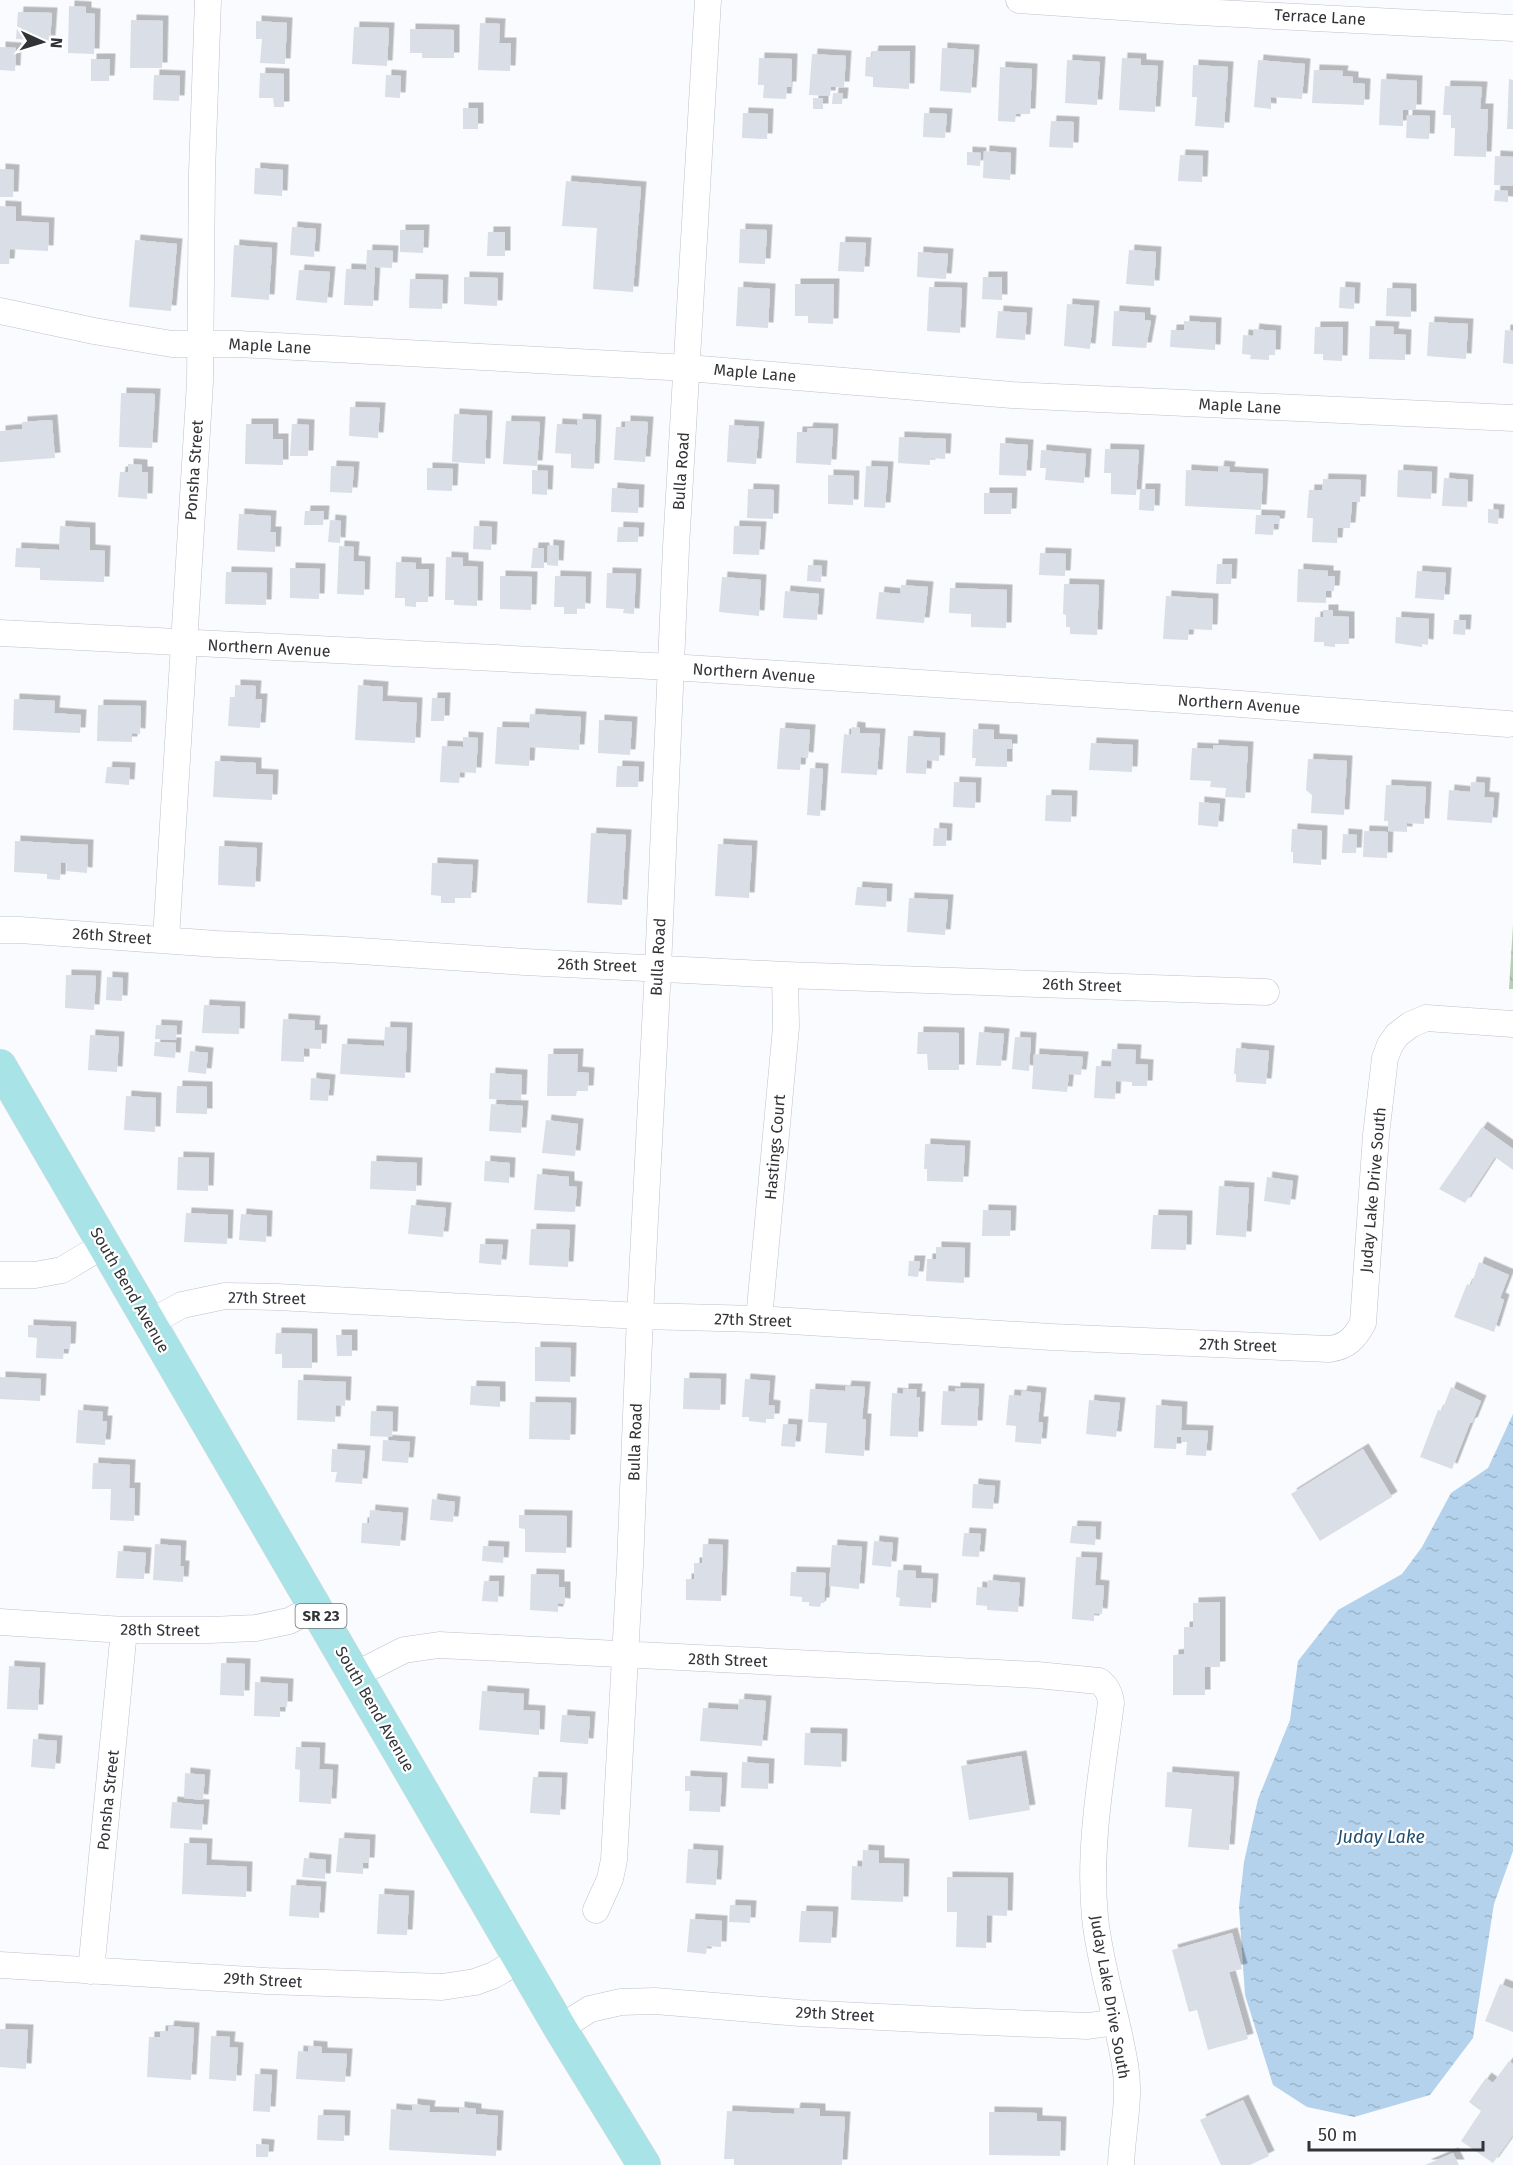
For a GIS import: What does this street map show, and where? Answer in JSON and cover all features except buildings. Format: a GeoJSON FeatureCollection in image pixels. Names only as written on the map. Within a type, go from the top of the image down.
{"type":"FeatureCollection","features":[{"type":"Feature","properties":{"kind":"main road","name":"South Bend Avenue"},"geometry":{"type":"LineString","coordinates":[[0,1066],[560,2028],[644,2165]]}},
{"type":"Feature","properties":{"kind":"street","name":"Ponsha Street"},"geometry":{"type":"LineString","coordinates":[[166,939],[200,382],[202,173],[208,0]]}},
{"type":"Feature","properties":{"kind":"street","name":"Bulla Road"},"geometry":{"type":"LineString","coordinates":[[596,1910],[610,1879],[614,1860],[626,1655],[639,1316],[658,968],[676,547],[708,0]]}},
{"type":"Feature","properties":{"kind":"street","name":"Terrace Lane"},"geometry":{"type":"LineString","coordinates":[[1019,0],[1179,11],[1513,28]]}},
{"type":"Feature","properties":{"kind":"street","name":"Maple Lane"},"geometry":{"type":"LineString","coordinates":[[0,311],[94,332],[172,344],[199,343],[688,368],[1011,395],[1513,418]]}},
{"type":"Feature","properties":{"kind":"street","name":"Northern Avenue"},"geometry":{"type":"LineString","coordinates":[[0,633],[671,667],[1508,724]]}},
{"type":"Feature","properties":{"kind":"street","name":"26th Street"},"geometry":{"type":"LineString","coordinates":[[0,930],[525,962],[785,975],[1266,992]]}},
{"type":"Feature","properties":{"kind":"street","name":"Hastings Court"},"geometry":{"type":"LineString","coordinates":[[759,1319],[786,1027],[785,975]]}},
{"type":"Feature","properties":{"kind":"street","name":"Juday Lake Drive South"},"geometry":{"type":"LineString","coordinates":[[1357,1335],[1363,1323],[1376,1135],[1385,1058],[1390,1045],[1397,1035],[1410,1025],[1426,1018],[1513,1024]]}},
{"type":"Feature","properties":{"kind":"street"},"geometry":{"type":"LineString","coordinates":[[0,1275],[35,1275],[62,1270],[104,1245]]}},
{"type":"Feature","properties":{"kind":"street","name":"27th Street"},"geometry":{"type":"LineString","coordinates":[[149,1323],[182,1305],[225,1296],[639,1316],[759,1319],[1051,1337],[1329,1349],[1346,1344],[1357,1335]]}},
{"type":"Feature","properties":{"kind":"street","name":"28th Street"},"geometry":{"type":"LineString","coordinates":[[0,1622],[124,1630],[256,1628],[289,1622],[315,1607]]}},
{"type":"Feature","properties":{"kind":"street","name":"Ponsha Street"},"geometry":{"type":"LineString","coordinates":[[91,1971],[124,1630]]}},
{"type":"Feature","properties":{"kind":"street","name":"28th Street"},"geometry":{"type":"LineString","coordinates":[[355,1675],[404,1650],[439,1645],[1037,1675],[1092,1679],[1106,1686]]}},
{"type":"Feature","properties":{"kind":"street","name":"Juday Lake Drive South"},"geometry":{"type":"LineString","coordinates":[[1106,1686],[1111,1703],[1096,1834],[1093,1882],[1095,1918],[1125,2067],[1127,2099],[1121,2165]]}},
{"type":"Feature","properties":{"kind":"street","name":"29th Street"},"geometry":{"type":"LineString","coordinates":[[0,1965],[267,1981],[442,1987],[475,1982],[494,1975],[520,1959]]}},
{"type":"Feature","properties":{"kind":"street","name":"29th Street"},"geometry":{"type":"LineString","coordinates":[[560,2028],[590,2009],[621,2002],[655,2001],[800,2013],[961,2022],[1088,2026],[1116,2022]]}},
{"type":"Feature","properties":{"kind":"green space"},"geometry":{"type":"Polygon","coordinates":[[[1513,925],[1513,989],[1509,989],[1513,925]]]}},
{"type":"Feature","properties":{"kind":"water","name":"Juday Lake"},"geometry":{"type":"Polygon","coordinates":[[[1513,1414],[1513,1851],[1494,1904],[1473,2038],[1430,2095],[1354,2117],[1307,2107],[1273,2085],[1245,1995],[1239,1907],[1244,1862],[1258,1799],[1290,1720],[1298,1661],[1338,1610],[1402,1574],[1422,1547],[1451,1493],[1488,1468],[1513,1414]]]}}]}
